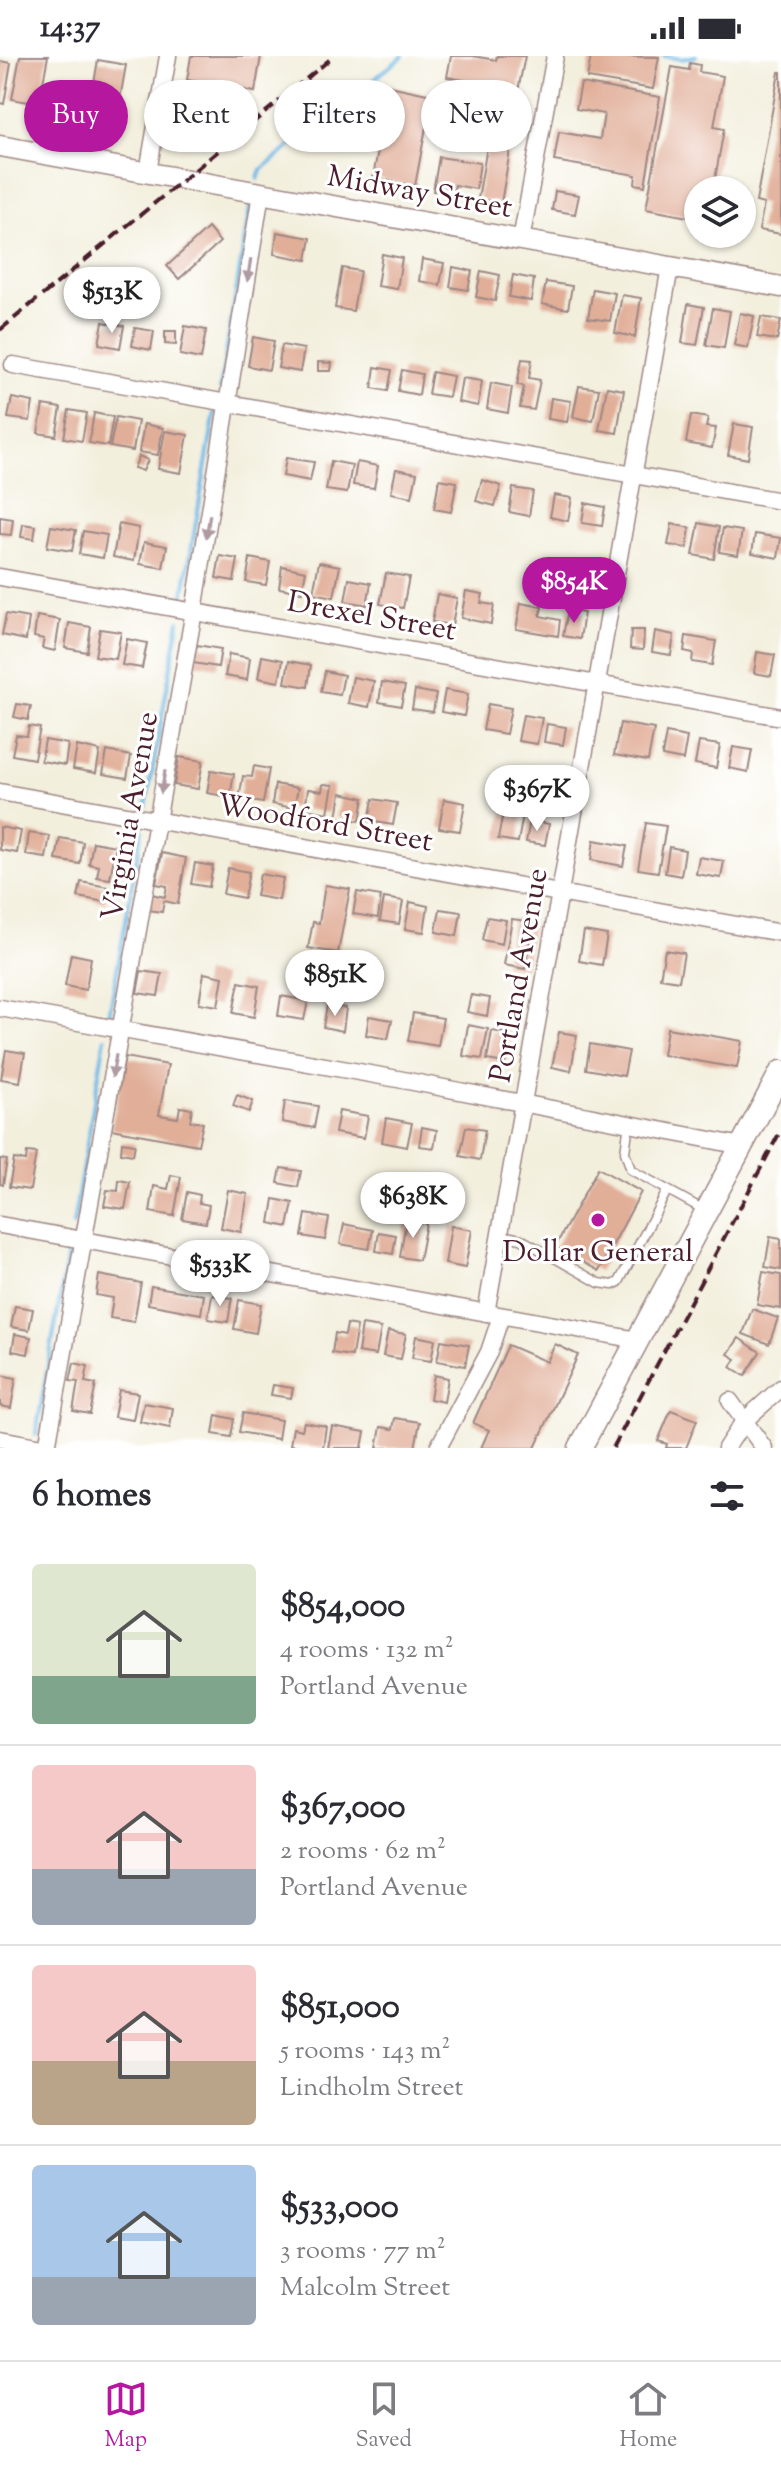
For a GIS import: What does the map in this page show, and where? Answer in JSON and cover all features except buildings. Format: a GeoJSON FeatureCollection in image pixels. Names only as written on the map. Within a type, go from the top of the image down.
{"type":"FeatureCollection","features":[{"type":"Feature","properties":{"kind":"main road"},"geometry":{"type":"LineString","coordinates":[[580,1448],[781,1072]]}},
{"type":"Feature","properties":{"kind":"street"},"geometry":{"type":"LineString","coordinates":[[148,172],[168,56]]}},
{"type":"Feature","properties":{"kind":"street"},"geometry":{"type":"LineString","coordinates":[[521,240],[555,56]]}},
{"type":"Feature","properties":{"kind":"street","name":"Midway Street"},"geometry":{"type":"LineString","coordinates":[[0,146],[781,287]]}},
{"type":"Feature","properties":{"kind":"street","name":"Virginia Avenue"},"geometry":{"type":"LineString","coordinates":[[47,1448],[194,611],[261,193]]}},
{"type":"Feature","properties":{"kind":"street","name":"Portland Avenue"},"geometry":{"type":"LineString","coordinates":[[438,1448],[489,1352],[501,1235],[670,267]]}},
{"type":"Feature","properties":{"kind":"street"},"geometry":{"type":"LineString","coordinates":[[13,365],[781,501]]}},
{"type":"Feature","properties":{"kind":"street","name":"Drexel Street"},"geometry":{"type":"LineString","coordinates":[[0,577],[781,717]]}},
{"type":"Feature","properties":{"kind":"street","name":"Woodford Street"},"geometry":{"type":"LineString","coordinates":[[0,792],[781,933]]}},
{"type":"Feature","properties":{"kind":"street"},"geometry":{"type":"LineString","coordinates":[[0,1008],[525,1103],[742,1146]]}},
{"type":"Feature","properties":{"kind":"street"},"geometry":{"type":"LineString","coordinates":[[0,1225],[638,1340]]}},
{"type":"Feature","properties":{"kind":"street"},"geometry":{"type":"LineString","coordinates":[[726,1448],[744,1421],[781,1388]]}},
{"type":"Feature","properties":{"kind":"street"},"geometry":{"type":"LineString","coordinates":[[730,1401],[764,1448]]}},
{"type":"Feature","properties":{"kind":"street"},"geometry":{"type":"LineString","coordinates":[[0,1439],[47,1448]]}},
{"type":"Feature","properties":{"kind":"lane"},"geometry":{"type":"LineString","coordinates":[[629,1123],[625,1152],[631,1170],[706,1211]]}},
{"type":"Feature","properties":{"kind":"lane"},"geometry":{"type":"LineString","coordinates":[[501,1235],[521,1239],[599,1283],[613,1285],[619,1282],[667,1191]]}},
{"type":"Feature","properties":{"kind":"waterway"},"geometry":{"type":"LineString","coordinates":[[258,179],[261,170],[403,56]]}},
{"type":"Feature","properties":{"kind":"waterway"},"geometry":{"type":"LineString","coordinates":[[664,56],[681,59],[696,56]]}},
{"type":"Feature","properties":{"kind":"waterway"},"geometry":{"type":"LineString","coordinates":[[220,389],[251,202]]}},
{"type":"Feature","properties":{"kind":"waterway"},"geometry":{"type":"LineString","coordinates":[[183,598],[215,412]]}},
{"type":"Feature","properties":{"kind":"waterway"},"geometry":{"type":"LineString","coordinates":[[146,806],[179,621]]}},
{"type":"Feature","properties":{"kind":"waterway"},"geometry":{"type":"LineString","coordinates":[[109,1016],[142,829]]}},
{"type":"Feature","properties":{"kind":"waterway"},"geometry":{"type":"LineString","coordinates":[[73,1225],[105,1038]]}},
{"type":"Feature","properties":{"kind":"waterway"},"geometry":{"type":"LineString","coordinates":[[36,1434],[69,1248]]}},
{"type":"Feature","properties":{"kind":"railway"},"geometry":{"type":"LineString","coordinates":[[0,330],[334,56]]}},
{"type":"Feature","properties":{"kind":"railway"},"geometry":{"type":"LineString","coordinates":[[613,1448],[781,1130]]}},
{"type":"Feature","properties":{"kind":"place","name":"Dollar General"},"geometry":{"type":"Point","coordinates":[598,1220]}}]}
